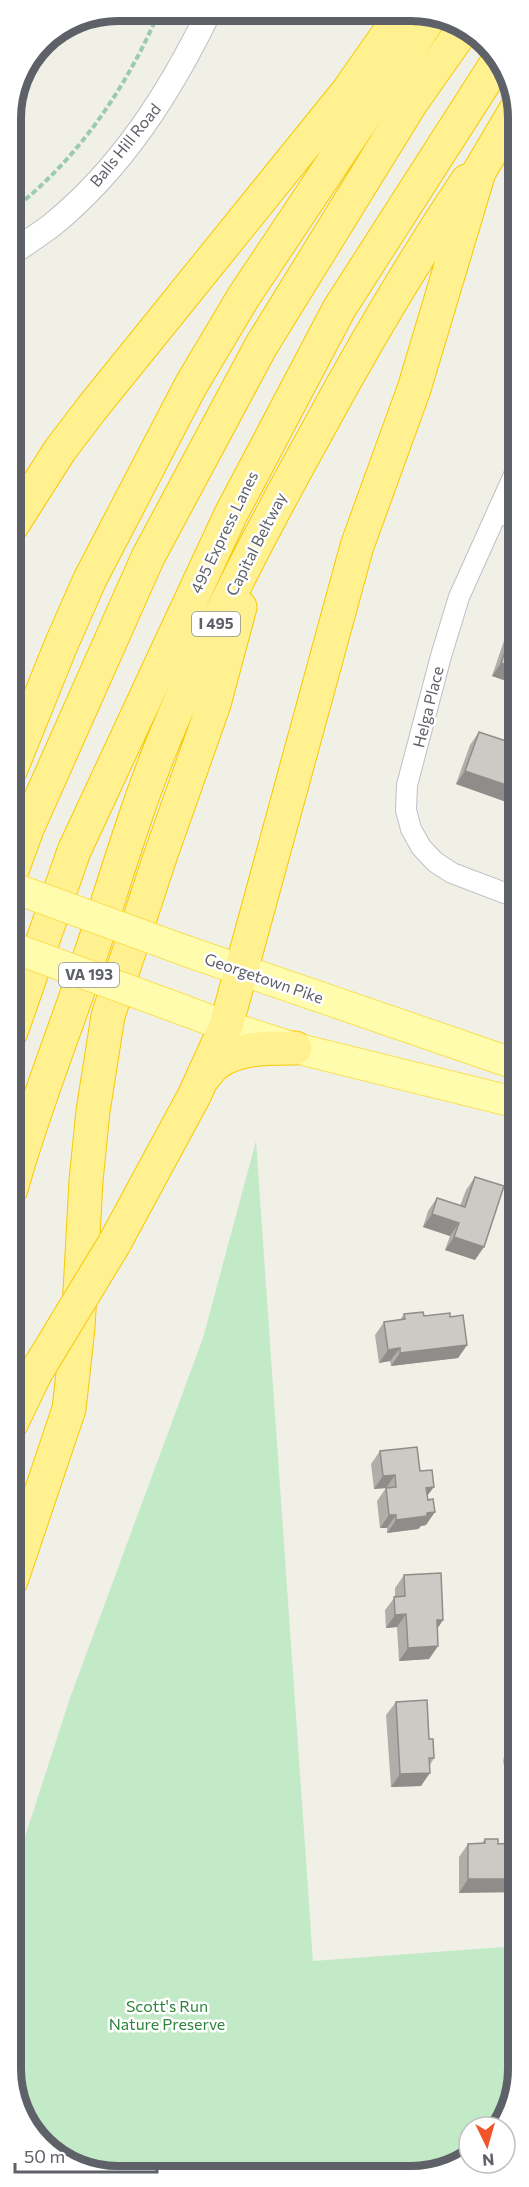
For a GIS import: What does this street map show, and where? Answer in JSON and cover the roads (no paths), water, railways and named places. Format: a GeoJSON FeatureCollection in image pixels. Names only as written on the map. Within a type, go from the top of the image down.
{"type":"FeatureCollection","features":[{"type":"Feature","properties":{"kind":"highway"},"geometry":{"type":"LineString","coordinates":[[21,511],[60,450],[92,408],[348,91],[397,21]]}},
{"type":"Feature","properties":{"kind":"highway"},"geometry":{"type":"LineString","coordinates":[[21,744],[90,579],[191,385],[244,296],[426,23]]}},
{"type":"Feature","properties":{"kind":"highway"},"geometry":{"type":"LineString","coordinates":[[21,846],[148,557],[261,346],[411,103],[459,34]]}},
{"type":"Feature","properties":{"kind":"highway","name":"495 Express Lanes"},"geometry":{"type":"LineString","coordinates":[[21,1004],[75,851],[231,514],[339,309],[494,67]]}},
{"type":"Feature","properties":{"kind":"highway","name":"Capital Beltway"},"geometry":{"type":"LineString","coordinates":[[21,1156],[40,1093],[90,956],[122,854],[166,736],[200,657],[261,532],[358,357],[425,244],[508,121]]}},
{"type":"Feature","properties":{"kind":"highway"},"geometry":{"type":"LineString","coordinates":[[21,1403],[35,1374],[114,1244],[202,1078],[226,1026],[357,546],[414,389],[479,172],[508,123]]}},
{"type":"Feature","properties":{"kind":"highway"},"geometry":{"type":"LineString","coordinates":[[21,1551],[69,1409],[78,1328],[86,1181],[93,1111],[108,1016],[159,860],[214,704],[261,532]]}},
{"type":"Feature","properties":{"kind":"highway"},"geometry":{"type":"LineString","coordinates":[[202,1078],[216,1063],[235,1054],[263,1048],[295,1048]]}},
{"type":"Feature","properties":{"kind":"main road","name":"Georgetown Pike"},"geometry":{"type":"LineString","coordinates":[[21,891],[186,951],[508,1062]]}},
{"type":"Feature","properties":{"kind":"main road","name":"VA 193"},"geometry":{"type":"LineString","coordinates":[[21,951],[226,1026],[295,1048],[508,1101]]}},
{"type":"Feature","properties":{"kind":"street","name":"Balls Hill Road"},"geometry":{"type":"LineString","coordinates":[[21,247],[52,225],[73,206],[128,147],[158,106],[204,21]]}},
{"type":"Feature","properties":{"kind":"street","name":"Helga Place"},"geometry":{"type":"LineString","coordinates":[[508,488],[456,606],[408,785],[406,810],[411,829],[421,847],[435,862],[452,873],[508,894]]}},
{"type":"Feature","properties":{"kind":"street"},"geometry":{"type":"LineString","coordinates":[[497,512],[508,516]]}},
{"type":"Feature","properties":{"kind":"park label","name":"Scott's Run Nature Preserve"},"geometry":{"type":"Point","coordinates":[167,2015]}}]}
